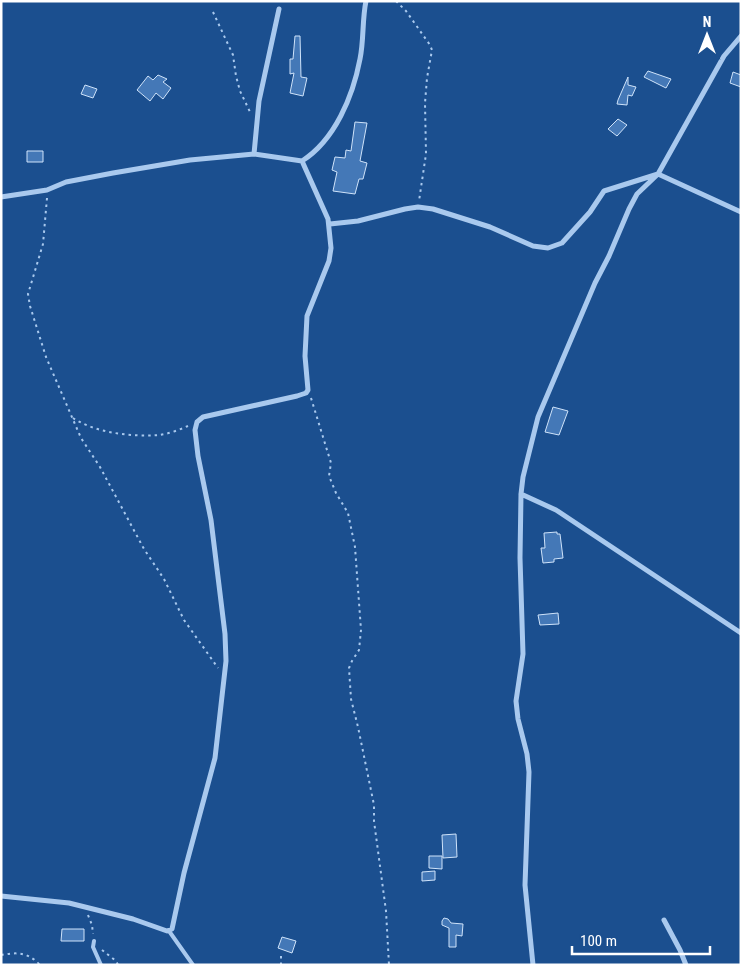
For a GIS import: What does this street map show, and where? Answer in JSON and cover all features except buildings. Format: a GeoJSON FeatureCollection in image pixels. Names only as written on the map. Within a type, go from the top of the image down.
{"type":"FeatureCollection","features":[{"type":"Feature","properties":{"kind":"street"},"geometry":{"type":"LineString","coordinates":[[302,161],[331,134],[352,91],[360,58],[366,1]]}},
{"type":"Feature","properties":{"kind":"street"},"geometry":{"type":"LineString","coordinates":[[254,154],[259,101],[280,9]]}},
{"type":"Feature","properties":{"kind":"street"},"geometry":{"type":"LineString","coordinates":[[533,965],[525,885],[529,772],[516,701],[524,654],[520,558],[523,477],[538,417],[594,283],[609,256],[629,209],[637,194],[658,174],[724,56],[741,36]]}},
{"type":"Feature","properties":{"kind":"street"},"geometry":{"type":"LineString","coordinates":[[1,197],[47,190],[66,182],[190,160],[254,154],[302,161]]}},
{"type":"Feature","properties":{"kind":"street"},"geometry":{"type":"LineString","coordinates":[[1,896],[69,903],[133,919],[169,931],[172,929],[184,873],[215,758],[226,661],[226,634],[211,520],[198,456],[195,430],[197,422],[203,417],[297,396],[306,393],[308,390],[305,356],[308,316],[329,261],[331,248],[330,224],[302,161]]}},
{"type":"Feature","properties":{"kind":"street"},"geometry":{"type":"LineString","coordinates":[[330,224],[358,221],[418,207],[433,209],[490,227],[533,246],[548,248],[562,244],[590,212],[601,194],[608,189],[658,174],[741,212]]}},
{"type":"Feature","properties":{"kind":"street"},"geometry":{"type":"LineString","coordinates":[[521,494],[556,510],[741,633]]}},
{"type":"Feature","properties":{"kind":"street"},"geometry":{"type":"LineString","coordinates":[[664,920],[686,965]]}},
{"type":"Feature","properties":{"kind":"lane"},"geometry":{"type":"LineString","coordinates":[[169,931],[193,965]]}},
{"type":"Feature","properties":{"kind":"lane"},"geometry":{"type":"LineString","coordinates":[[94,941],[93,947],[101,965]]}},
{"type":"Feature","properties":{"kind":"path"},"geometry":{"type":"LineString","coordinates":[[396,1],[406,11],[432,50],[425,103],[426,154],[418,207]]}},
{"type":"Feature","properties":{"kind":"path"},"geometry":{"type":"LineString","coordinates":[[213,12],[233,56],[240,90],[251,114]]}},
{"type":"Feature","properties":{"kind":"path"},"geometry":{"type":"LineString","coordinates":[[47,190],[42,244],[28,294],[46,357],[81,438],[100,468],[144,549],[164,578],[184,620],[224,676]]}},
{"type":"Feature","properties":{"kind":"path"},"geometry":{"type":"LineString","coordinates":[[308,390],[331,463],[329,476],[336,493],[342,500],[349,515],[355,548],[361,630],[359,650],[349,668],[351,699],[374,804],[374,821],[386,911],[389,965]]}},
{"type":"Feature","properties":{"kind":"path"},"geometry":{"type":"LineString","coordinates":[[72,418],[82,424],[120,433],[160,435],[197,422]]}},
{"type":"Feature","properties":{"kind":"path"},"geometry":{"type":"LineString","coordinates":[[1,955],[22,953],[34,958],[40,965]]}},
{"type":"Feature","properties":{"kind":"path"},"geometry":{"type":"LineString","coordinates":[[281,955],[281,965]]}}]}
